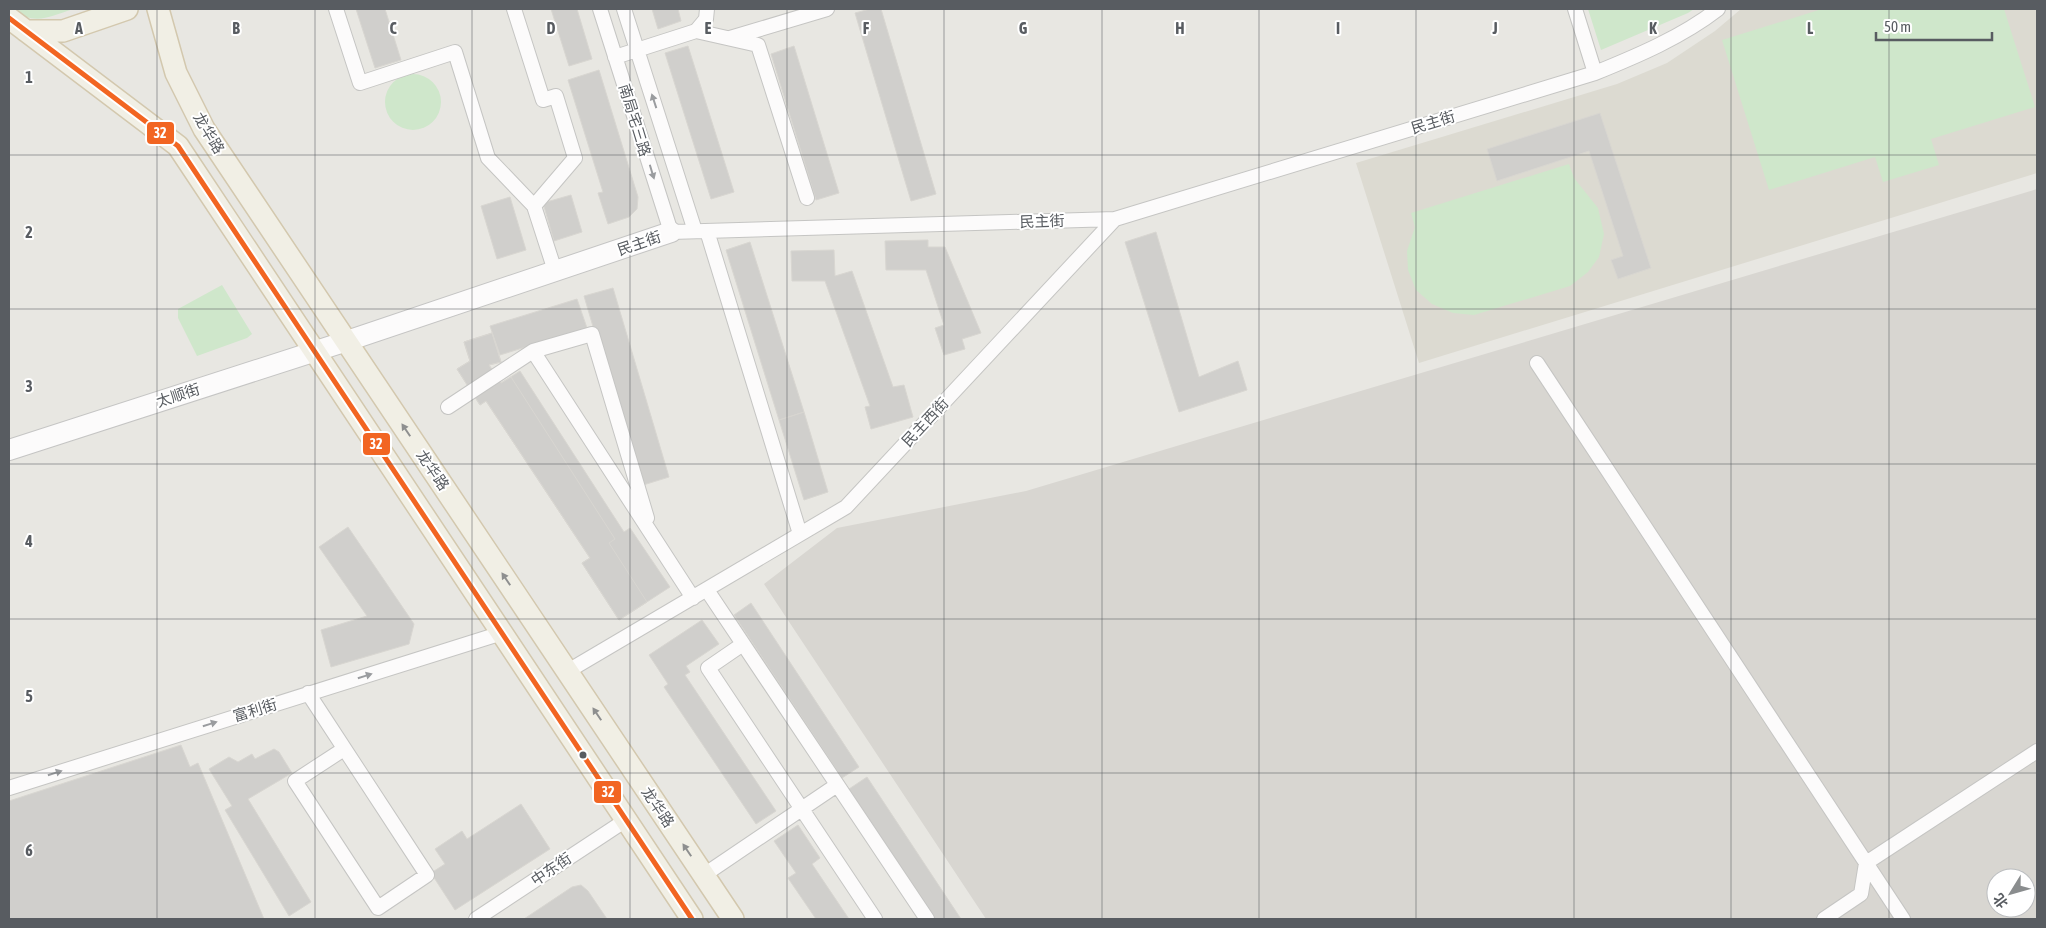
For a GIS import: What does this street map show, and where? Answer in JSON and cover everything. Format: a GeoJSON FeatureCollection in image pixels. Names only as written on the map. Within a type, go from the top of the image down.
{"type":"FeatureCollection","features":[{"type":"Feature","properties":{"kind":"main road"},"geometry":{"type":"LineString","coordinates":[[26,31],[63,31],[127,9]]}},
{"type":"Feature","properties":{"kind":"main road","name":"龙华路"},"geometry":{"type":"LineString","coordinates":[[158,9],[176,73],[204,129],[733,919]]}},
{"type":"Feature","properties":{"kind":"main road"},"geometry":{"type":"LineString","coordinates":[[9,18],[178,146],[692,919]]}},
{"type":"Feature","properties":{"kind":"street"},"geometry":{"type":"LineString","coordinates":[[336,9],[360,83],[455,52],[488,158],[534,206],[555,271]]}},
{"type":"Feature","properties":{"kind":"street"},"geometry":{"type":"LineString","coordinates":[[514,9],[543,100],[556,96],[575,158],[534,206]]}},
{"type":"Feature","properties":{"kind":"street","name":"南局宅三路"},"geometry":{"type":"LineString","coordinates":[[600,9],[671,232]]}},
{"type":"Feature","properties":{"kind":"street","name":"南局宅三路"},"geometry":{"type":"LineString","coordinates":[[624,9],[701,231],[800,534]]}},
{"type":"Feature","properties":{"kind":"street"},"geometry":{"type":"LineString","coordinates":[[696,31],[706,19],[707,9]]}},
{"type":"Feature","properties":{"kind":"street"},"geometry":{"type":"LineString","coordinates":[[730,38],[827,9]]}},
{"type":"Feature","properties":{"kind":"street"},"geometry":{"type":"LineString","coordinates":[[1575,9],[1595,73]]}},
{"type":"Feature","properties":{"kind":"street","name":"民主街"},"geometry":{"type":"LineString","coordinates":[[346,341],[671,232],[1115,219],[1595,73],[1645,52],[1718,9]]}},
{"type":"Feature","properties":{"kind":"street"},"geometry":{"type":"LineString","coordinates":[[615,56],[696,31],[758,45],[807,198]]}},
{"type":"Feature","properties":{"kind":"street","name":"民主西街"},"geometry":{"type":"LineString","coordinates":[[568,671],[846,506],[1115,219]]}},
{"type":"Feature","properties":{"kind":"street"},"geometry":{"type":"LineString","coordinates":[[448,407],[533,351],[592,334],[652,535]]}},
{"type":"Feature","properties":{"kind":"street","name":"太顺街"},"geometry":{"type":"LineString","coordinates":[[9,450],[346,341]]}},
{"type":"Feature","properties":{"kind":"street"},"geometry":{"type":"LineString","coordinates":[[533,351],[693,598]]}},
{"type":"Feature","properties":{"kind":"street"},"geometry":{"type":"LineString","coordinates":[[1537,363],[1903,919]]}},
{"type":"Feature","properties":{"kind":"street"},"geometry":{"type":"LineString","coordinates":[[707,590],[927,919]]}},
{"type":"Feature","properties":{"kind":"street","name":"富利街"},"geometry":{"type":"LineString","coordinates":[[9,788],[502,633]]}},
{"type":"Feature","properties":{"kind":"street"},"geometry":{"type":"LineString","coordinates":[[743,644],[708,668],[875,919]]}},
{"type":"Feature","properties":{"kind":"street"},"geometry":{"type":"LineString","coordinates":[[308,693],[428,876],[378,908],[295,781],[344,749]]}},
{"type":"Feature","properties":{"kind":"street"},"geometry":{"type":"LineString","coordinates":[[1824,919],[1861,894],[1866,863],[2037,751]]}},
{"type":"Feature","properties":{"kind":"street"},"geometry":{"type":"LineString","coordinates":[[704,875],[837,785]]}},
{"type":"Feature","properties":{"kind":"street","name":"中东街"},"geometry":{"type":"LineString","coordinates":[[476,919],[626,820]]}},
{"type":"Feature","properties":{"kind":"shaded area"},"geometry":{"type":"Polygon","coordinates":[[[1741,9],[2037,9],[2037,173],[1419,363],[1356,163],[1617,84],[1667,63],[1715,31],[1741,9]]]}},
{"type":"Feature","properties":{"kind":"shaded area"},"geometry":{"type":"Polygon","coordinates":[[[2037,189],[2037,919],[986,919],[764,584],[837,528],[1026,491],[2037,189]]]}},
{"type":"Feature","properties":{"kind":"green space"},"geometry":{"type":"Polygon","coordinates":[[[12,9],[73,9],[49,17],[35,19],[12,9]]]}},
{"type":"Feature","properties":{"kind":"green space"},"geometry":{"type":"Polygon","coordinates":[[[1588,9],[1694,9],[1601,50],[1588,9]]]}},
{"type":"Feature","properties":{"kind":"green space"},"geometry":{"type":"Polygon","coordinates":[[[1822,9],[2004,9],[2035,107],[1931,139],[1939,165],[1883,182],[1875,157],[1769,190],[1722,40],[1822,9]]]}},
{"type":"Feature","properties":{"kind":"green space"},"geometry":{"type":"Polygon","coordinates":[[[413,74],[424,76],[433,82],[439,91],[441,102],[439,113],[433,122],[424,128],[413,130],[402,128],[393,122],[387,113],[385,102],[387,91],[393,82],[402,76],[413,74]]]}},
{"type":"Feature","properties":{"kind":"green space"},"geometry":{"type":"Polygon","coordinates":[[[1569,164],[1574,178],[1598,208],[1604,234],[1599,257],[1588,272],[1570,286],[1474,315],[1453,313],[1432,304],[1416,290],[1408,270],[1407,251],[1415,227],[1411,213],[1569,164]]]}},
{"type":"Feature","properties":{"kind":"green space"},"geometry":{"type":"Polygon","coordinates":[[[222,285],[252,334],[247,338],[197,356],[178,318],[178,309],[222,285]]]}},
{"type":"Feature","properties":{"kind":"building"},"geometry":{"type":"Polygon","coordinates":[[[356,9],[385,9],[401,60],[375,68],[356,9]]]}},
{"type":"Feature","properties":{"kind":"building"},"geometry":{"type":"Polygon","coordinates":[[[551,9],[577,9],[592,59],[569,66],[551,9]]]}},
{"type":"Feature","properties":{"kind":"building"},"geometry":{"type":"Polygon","coordinates":[[[652,9],[678,9],[681,21],[658,29],[652,9]]]}},
{"type":"Feature","properties":{"kind":"building"},"geometry":{"type":"Polygon","coordinates":[[[870,9],[881,9],[936,194],[911,201],[855,13],[870,9]]]}},
{"type":"Feature","properties":{"kind":"building"},"geometry":{"type":"Polygon","coordinates":[[[688,46],[734,192],[711,199],[665,53],[688,46]]]}},
{"type":"Feature","properties":{"kind":"building"},"geometry":{"type":"Polygon","coordinates":[[[794,46],[839,193],[816,200],[771,54],[794,46]]]}},
{"type":"Feature","properties":{"kind":"building"},"geometry":{"type":"Polygon","coordinates":[[[599,70],[638,197],[637,209],[629,217],[608,224],[598,193],[603,192],[568,80],[599,70]]]}},
{"type":"Feature","properties":{"kind":"building"},"geometry":{"type":"Polygon","coordinates":[[[1600,113],[1651,268],[1618,279],[1611,260],[1623,256],[1589,151],[1497,181],[1487,149],[1600,113]]]}},
{"type":"Feature","properties":{"kind":"building"},"geometry":{"type":"Polygon","coordinates":[[[571,195],[582,232],[554,241],[543,203],[571,195]]]}},
{"type":"Feature","properties":{"kind":"building"},"geometry":{"type":"Polygon","coordinates":[[[510,197],[526,250],[497,259],[481,206],[510,197]]]}},
{"type":"Feature","properties":{"kind":"building"},"geometry":{"type":"Polygon","coordinates":[[[1156,232],[1199,377],[1238,361],[1247,390],[1179,412],[1125,242],[1156,232]]]}},
{"type":"Feature","properties":{"kind":"building"},"geometry":{"type":"Polygon","coordinates":[[[928,240],[928,247],[945,247],[981,333],[962,339],[965,349],[944,355],[935,328],[944,325],[926,270],[886,270],[885,241],[928,240]]]}},
{"type":"Feature","properties":{"kind":"building"},"geometry":{"type":"Polygon","coordinates":[[[750,242],[804,412],[779,420],[726,250],[750,242]]]}},
{"type":"Feature","properties":{"kind":"building"},"geometry":{"type":"Polygon","coordinates":[[[834,250],[835,276],[852,271],[893,387],[904,385],[913,417],[871,429],[865,407],[870,406],[825,281],[792,281],[791,251],[834,250]]]}},
{"type":"Feature","properties":{"kind":"building"},"geometry":{"type":"Polygon","coordinates":[[[613,288],[669,477],[640,486],[584,296],[613,288]]]}},
{"type":"Feature","properties":{"kind":"building"},"geometry":{"type":"Polygon","coordinates":[[[577,299],[587,328],[500,355],[490,326],[577,299]]]}},
{"type":"Feature","properties":{"kind":"building"},"geometry":{"type":"Polygon","coordinates":[[[492,333],[501,362],[489,365],[501,383],[511,377],[615,539],[609,543],[647,602],[619,620],[582,563],[590,558],[486,401],[480,405],[457,369],[470,361],[464,342],[492,333]]]}},
{"type":"Feature","properties":{"kind":"building"},"geometry":{"type":"Polygon","coordinates":[[[492,333],[501,362],[489,365],[501,383],[520,371],[624,532],[630,528],[670,587],[619,620],[582,563],[590,558],[486,401],[480,405],[457,369],[470,361],[464,342],[492,333]]]}},
{"type":"Feature","properties":{"kind":"building"},"geometry":{"type":"Polygon","coordinates":[[[804,412],[828,492],[804,500],[779,420],[804,412]]]}},
{"type":"Feature","properties":{"kind":"building"},"geometry":{"type":"Polygon","coordinates":[[[348,527],[414,624],[409,644],[331,667],[321,630],[367,616],[319,547],[348,527]]]}},
{"type":"Feature","properties":{"kind":"building"},"geometry":{"type":"Polygon","coordinates":[[[751,603],[859,767],[842,778],[734,615],[751,603]]]}},
{"type":"Feature","properties":{"kind":"building"},"geometry":{"type":"Polygon","coordinates":[[[702,620],[719,644],[686,666],[690,672],[685,675],[776,811],[756,824],[664,687],[668,684],[649,655],[702,620]]]}},
{"type":"Feature","properties":{"kind":"building"},"geometry":{"type":"Polygon","coordinates":[[[181,745],[190,767],[198,763],[264,919],[9,919],[9,801],[181,745]]]}},
{"type":"Feature","properties":{"kind":"building"},"geometry":{"type":"Polygon","coordinates":[[[274,749],[279,752],[292,773],[248,799],[311,902],[289,916],[225,810],[232,806],[209,769],[229,757],[238,762],[252,754],[255,759],[274,749]]]}},
{"type":"Feature","properties":{"kind":"building"},"geometry":{"type":"Polygon","coordinates":[[[867,777],[961,919],[935,919],[849,789],[867,777]]]}},
{"type":"Feature","properties":{"kind":"building"},"geometry":{"type":"Polygon","coordinates":[[[521,804],[550,849],[455,910],[431,873],[445,864],[435,849],[462,831],[467,839],[521,804]]]}},
{"type":"Feature","properties":{"kind":"building"},"geometry":{"type":"Polygon","coordinates":[[[798,825],[820,858],[812,864],[849,919],[816,919],[788,878],[796,873],[774,841],[798,825]]]}},
{"type":"Feature","properties":{"kind":"building"},"geometry":{"type":"Polygon","coordinates":[[[581,885],[588,891],[607,919],[524,919],[572,887],[581,885]]]}},
{"type":"Feature","properties":{"kind":"transit line","name":"32"},"geometry":{"type":"LineString","coordinates":[[9,18],[178,146],[692,919]]}}]}
